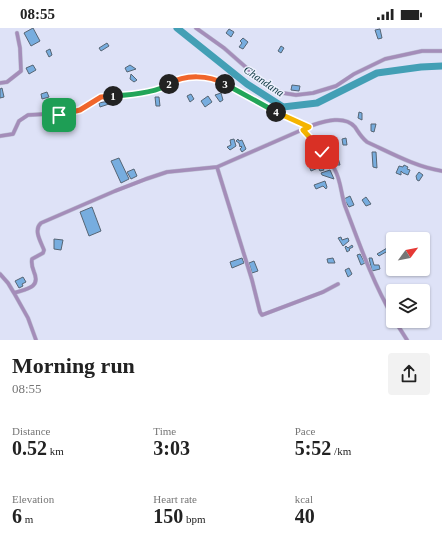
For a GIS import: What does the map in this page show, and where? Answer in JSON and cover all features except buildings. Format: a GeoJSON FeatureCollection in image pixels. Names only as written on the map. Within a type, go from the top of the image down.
{"type":"FeatureCollection","features":[{"type":"Feature","properties":{"kind":"street"},"geometry":{"type":"LineString","coordinates":[[196,28],[224,48],[257,77],[274,89],[290,94],[313,94],[336,86],[354,74],[385,59],[422,51],[442,51]]}},
{"type":"Feature","properties":{"kind":"street"},"geometry":{"type":"LineString","coordinates":[[0,83],[7,82],[20,71],[20,48],[17,33]]}},
{"type":"Feature","properties":{"kind":"street"},"geometry":{"type":"LineString","coordinates":[[0,136],[13,134],[19,121],[28,115],[59,115],[80,110],[101,97],[129,95],[155,90],[165,87],[178,79],[193,77],[218,80],[272,110],[309,127]]}},
{"type":"Feature","properties":{"kind":"street"},"geometry":{"type":"LineString","coordinates":[[14,293],[32,287],[36,282],[37,278],[31,264],[32,259],[43,253],[44,250],[37,230],[40,223],[115,191],[167,172],[217,167],[324,121],[342,120],[348,122],[354,126],[361,137],[367,142],[412,162],[442,171]]}},
{"type":"Feature","properties":{"kind":"street"},"geometry":{"type":"LineString","coordinates":[[303,130],[336,171],[344,204],[386,305]]}},
{"type":"Feature","properties":{"kind":"street"},"geometry":{"type":"LineString","coordinates":[[217,167],[262,315],[323,292],[338,284]]}},
{"type":"Feature","properties":{"kind":"street"},"geometry":{"type":"LineString","coordinates":[[0,274],[8,283],[28,318],[36,340]]}},
{"type":"Feature","properties":{"kind":"street"},"geometry":{"type":"LineString","coordinates":[[399,328],[407,340]]}},
{"type":"Feature","properties":{"kind":"waterway","name":"Chandana"},"geometry":{"type":"LineString","coordinates":[[177,28],[247,84],[283,107],[317,103],[377,73],[421,67],[442,66]]}},
{"type":"Feature","properties":{"kind":"route"},"geometry":{"type":"LineString","coordinates":[[59,115],[80,110],[92,104],[101,97],[129,95],[155,90],[165,87],[178,79],[193,77],[218,80],[272,110],[309,127],[303,130],[322,152]]}}]}
